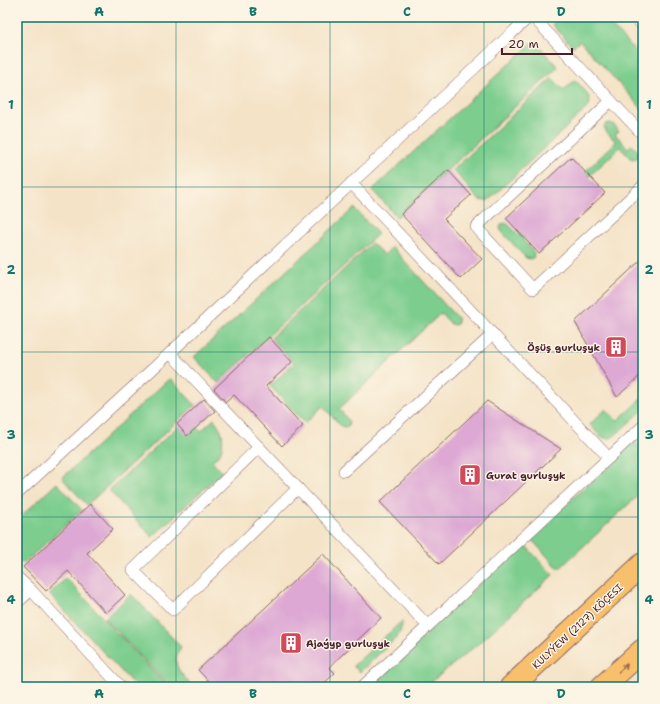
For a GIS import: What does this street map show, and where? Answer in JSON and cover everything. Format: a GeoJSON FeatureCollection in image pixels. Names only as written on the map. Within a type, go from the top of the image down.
{"type":"FeatureCollection","features":[{"type":"Feature","properties":{"kind":"highway","name":"KULYÝEW (2127) KÖÇESI"},"geometry":{"type":"LineString","coordinates":[[511,687],[643,564]]}},
{"type":"Feature","properties":{"kind":"highway"},"geometry":{"type":"LineString","coordinates":[[602,687],[643,650]]}},
{"type":"Feature","properties":{"kind":"lane"},"geometry":{"type":"LineString","coordinates":[[17,494],[529,17]]}},
{"type":"Feature","properties":{"kind":"lane"},"geometry":{"type":"LineString","coordinates":[[533,17],[643,135]]}},
{"type":"Feature","properties":{"kind":"lane"},"geometry":{"type":"LineString","coordinates":[[635,17],[643,26]]}},
{"type":"Feature","properties":{"kind":"lane"},"geometry":{"type":"LineString","coordinates":[[611,101],[476,227],[533,289],[643,186]]}},
{"type":"Feature","properties":{"kind":"lane"},"geometry":{"type":"LineString","coordinates":[[351,183],[609,458]]}},
{"type":"Feature","properties":{"kind":"lane"},"geometry":{"type":"LineString","coordinates":[[344,472],[493,334]]}},
{"type":"Feature","properties":{"kind":"lane"},"geometry":{"type":"LineString","coordinates":[[170,353],[428,626]]}},
{"type":"Feature","properties":{"kind":"lane"},"geometry":{"type":"LineString","coordinates":[[362,687],[643,426]]}},
{"type":"Feature","properties":{"kind":"lane"},"geometry":{"type":"LineString","coordinates":[[258,447],[133,570],[173,610],[298,488]]}},
{"type":"Feature","properties":{"kind":"lane"},"geometry":{"type":"LineString","coordinates":[[17,577],[31,590],[121,687]]}},
{"type":"Feature","properties":{"kind":"lane"},"geometry":{"type":"LineString","coordinates":[[17,603],[31,590]]}},
{"type":"Feature","properties":{"kind":"green space"},"geometry":{"type":"Polygon","coordinates":[[[560,17],[603,17],[643,59],[643,110],[580,41],[573,47],[552,24],[560,17]]]}},
{"type":"Feature","properties":{"kind":"green space"},"geometry":{"type":"Polygon","coordinates":[[[534,41],[558,67],[397,217],[372,190],[534,41]]]}},
{"type":"Feature","properties":{"kind":"green space"},"geometry":{"type":"Polygon","coordinates":[[[552,78],[564,90],[575,80],[588,95],[590,102],[589,106],[490,199],[486,201],[479,200],[453,170],[552,78]]]}},
{"type":"Feature","properties":{"kind":"green space"},"geometry":{"type":"Polygon","coordinates":[[[606,124],[613,124],[619,131],[615,134],[628,148],[632,145],[638,151],[639,155],[634,159],[630,158],[620,147],[523,240],[534,254],[533,258],[526,258],[501,231],[500,228],[502,224],[505,223],[509,225],[519,235],[616,142],[604,127],[606,124]]]}},
{"type":"Feature","properties":{"kind":"green space"},"geometry":{"type":"Polygon","coordinates":[[[354,208],[378,234],[218,383],[194,357],[354,208]]]}},
{"type":"Feature","properties":{"kind":"green space"},"geometry":{"type":"Polygon","coordinates":[[[372,243],[384,255],[392,247],[457,318],[457,324],[451,324],[441,313],[339,409],[348,420],[348,426],[341,426],[323,406],[305,423],[270,386],[294,363],[271,338],[372,243]]]}},
{"type":"Feature","properties":{"kind":"green space"},"geometry":{"type":"Polygon","coordinates":[[[170,378],[195,405],[87,505],[62,478],[170,378]]]}},
{"type":"Feature","properties":{"kind":"green space"},"geometry":{"type":"Polygon","coordinates":[[[643,397],[643,410],[613,437],[603,437],[597,433],[590,424],[606,409],[617,421],[643,397]]]}},
{"type":"Feature","properties":{"kind":"green space"},"geometry":{"type":"Polygon","coordinates":[[[188,417],[201,431],[214,419],[218,425],[222,435],[222,448],[219,455],[212,461],[222,472],[152,537],[109,490],[188,417]]]}},
{"type":"Feature","properties":{"kind":"green space"},"geometry":{"type":"Polygon","coordinates":[[[634,441],[643,451],[643,491],[559,569],[530,538],[634,441]]]}},
{"type":"Feature","properties":{"kind":"green space"},"geometry":{"type":"Polygon","coordinates":[[[57,483],[82,510],[23,564],[17,558],[17,520],[57,483]]]}},
{"type":"Feature","properties":{"kind":"green space"},"geometry":{"type":"Polygon","coordinates":[[[523,543],[553,575],[478,644],[425,687],[372,687],[386,672],[523,543]]]}},
{"type":"Feature","properties":{"kind":"green space"},"geometry":{"type":"Polygon","coordinates":[[[66,578],[167,687],[136,687],[49,594],[66,578]]]}},
{"type":"Feature","properties":{"kind":"green space"},"geometry":{"type":"Polygon","coordinates":[[[131,594],[181,647],[176,659],[178,669],[193,687],[169,687],[105,618],[131,594]]]}},
{"type":"Feature","properties":{"kind":"green space"},"geometry":{"type":"Polygon","coordinates":[[[402,621],[399,635],[360,672],[353,666],[402,621]]]}},
{"type":"Feature","properties":{"kind":"building"},"geometry":{"type":"Polygon","coordinates":[[[571,157],[605,193],[539,254],[506,218],[571,157]]]}},
{"type":"Feature","properties":{"kind":"building"},"geometry":{"type":"Polygon","coordinates":[[[448,170],[471,195],[444,219],[482,259],[461,279],[401,214],[448,170]]]}},
{"type":"Feature","properties":{"kind":"building","name":"Öşüş gurluşyk"},"geometry":{"type":"Polygon","coordinates":[[[643,258],[643,373],[617,397],[575,322],[643,258]]]}},
{"type":"Feature","properties":{"kind":"building"},"geometry":{"type":"Polygon","coordinates":[[[269,337],[292,362],[266,386],[303,426],[282,446],[234,395],[226,402],[214,389],[269,337]]]}},
{"type":"Feature","properties":{"kind":"building"},"geometry":{"type":"Polygon","coordinates":[[[204,399],[215,411],[187,436],[177,424],[204,399]]]}},
{"type":"Feature","properties":{"kind":"building","name":"Gurat gurluşyk"},"geometry":{"type":"Polygon","coordinates":[[[487,401],[561,449],[439,564],[380,502],[487,401]]]}},
{"type":"Feature","properties":{"kind":"building"},"geometry":{"type":"Polygon","coordinates":[[[90,504],[113,529],[87,553],[125,595],[106,613],[68,571],[46,591],[23,567],[90,504]]]}},
{"type":"Feature","properties":{"kind":"building","name":"Ajaýyp gurluşyk"},"geometry":{"type":"Polygon","coordinates":[[[323,554],[381,618],[329,667],[335,673],[320,687],[214,687],[198,670],[323,554]]]}},
{"type":"Feature","properties":{"kind":"place","name":"Öşüş gurluşyk"},"geometry":{"type":"Point","coordinates":[616,347]}},
{"type":"Feature","properties":{"kind":"place","name":"Gurat gurluşyk"},"geometry":{"type":"Point","coordinates":[470,475]}},
{"type":"Feature","properties":{"kind":"place","name":"Ajaýyp gurluşyk"},"geometry":{"type":"Point","coordinates":[291,643]}}]}
